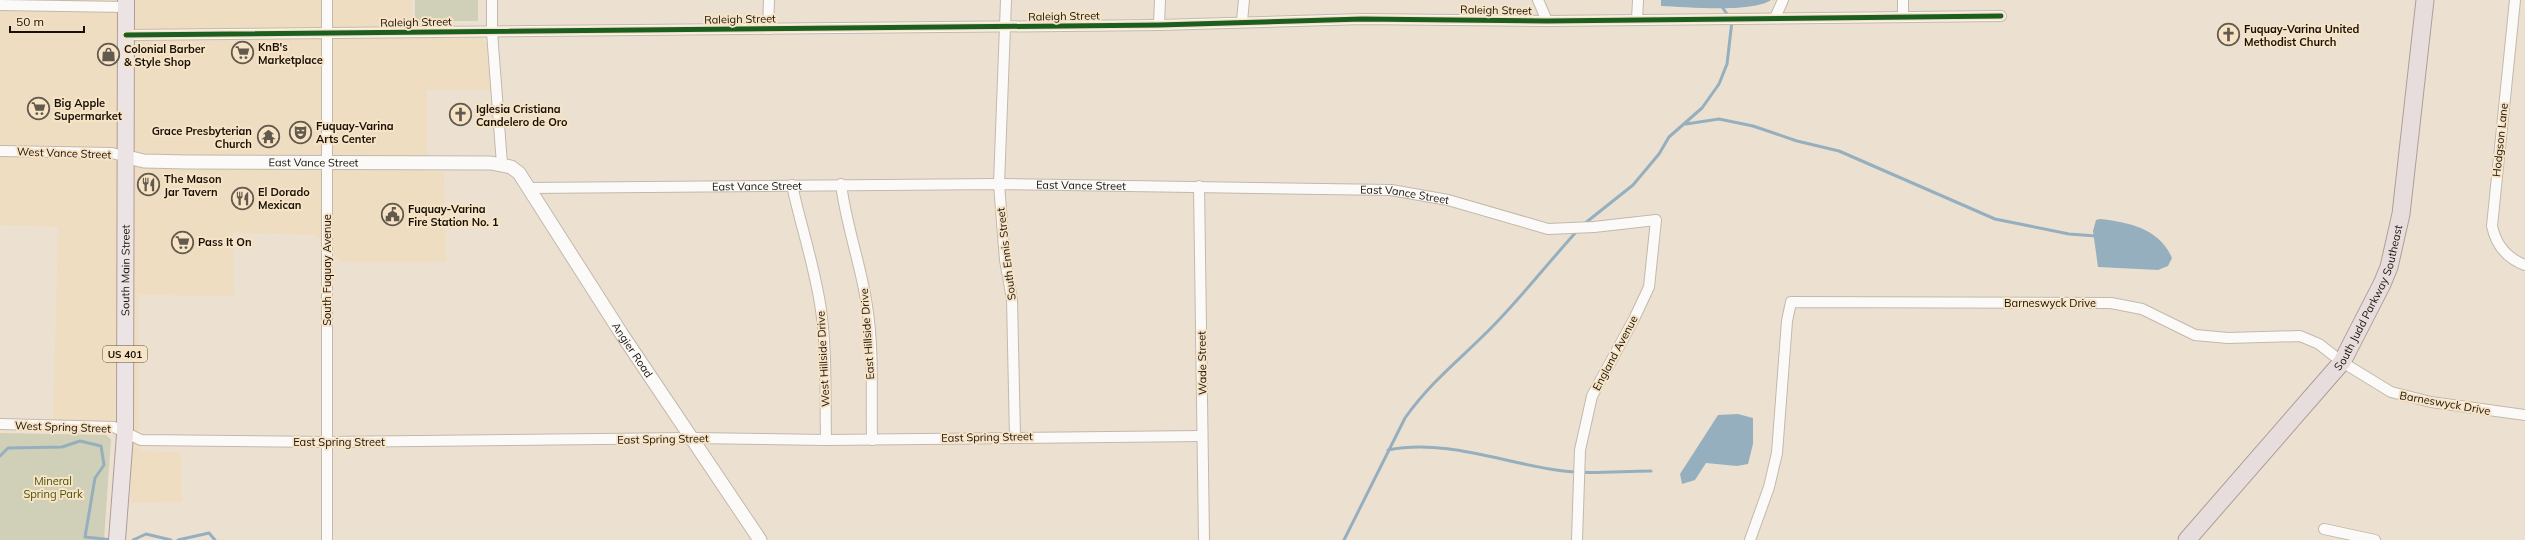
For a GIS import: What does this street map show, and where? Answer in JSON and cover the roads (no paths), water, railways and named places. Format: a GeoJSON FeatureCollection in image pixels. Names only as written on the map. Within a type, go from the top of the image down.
{"type":"FeatureCollection","features":[{"type":"Feature","properties":{"kind":"highway","name":"South Judd Parkway Southeast"},"geometry":{"type":"LineString","coordinates":[[2187,540],[2342,362],[2389,267],[2401,214],[2425,0]]}},
{"type":"Feature","properties":{"kind":"main road","name":"South Main Street"},"geometry":{"type":"LineString","coordinates":[[117,540],[125,434],[127,157],[126,4]]}},
{"type":"Feature","properties":{"kind":"street","name":"South Fuquay Avenue"},"geometry":{"type":"LineString","coordinates":[[327,0],[327,540]]}},
{"type":"Feature","properties":{"kind":"street"},"geometry":{"type":"LineString","coordinates":[[492,0],[492,32],[502,164]]}},
{"type":"Feature","properties":{"kind":"street"},"geometry":{"type":"LineString","coordinates":[[768,29],[769,0]]}},
{"type":"Feature","properties":{"kind":"street","name":"South Ennis Street"},"geometry":{"type":"LineString","coordinates":[[1006,0],[999,184],[1005,260],[1012,299],[1015,437]]}},
{"type":"Feature","properties":{"kind":"street"},"geometry":{"type":"LineString","coordinates":[[1159,25],[1160,0]]}},
{"type":"Feature","properties":{"kind":"street"},"geometry":{"type":"LineString","coordinates":[[1242,21],[1244,0]]}},
{"type":"Feature","properties":{"kind":"street"},"geometry":{"type":"LineString","coordinates":[[1538,0],[1547,21]]}},
{"type":"Feature","properties":{"kind":"street"},"geometry":{"type":"LineString","coordinates":[[1637,20],[1638,0]]}},
{"type":"Feature","properties":{"kind":"street"},"geometry":{"type":"LineString","coordinates":[[1775,18],[1783,0]]}},
{"type":"Feature","properties":{"kind":"street"},"geometry":{"type":"LineString","coordinates":[[1903,0],[1903,17]]}},
{"type":"Feature","properties":{"kind":"street","name":"Hodgson Lane"},"geometry":{"type":"LineString","coordinates":[[2515,0],[2492,226],[2500,248],[2512,259],[2525,265]]}},
{"type":"Feature","properties":{"kind":"street"},"geometry":{"type":"LineString","coordinates":[[5,5],[126,4]]}},
{"type":"Feature","properties":{"kind":"street","name":"Raleigh Street"},"geometry":{"type":"LineString","coordinates":[[126,35],[1159,25],[1242,21],[1362,19],[1547,21],[2002,16]]}},
{"type":"Feature","properties":{"kind":"street","name":"West Vance Street"},"geometry":{"type":"LineString","coordinates":[[0,151],[112,153],[127,157]]}},
{"type":"Feature","properties":{"kind":"street","name":"East Vance Street"},"geometry":{"type":"LineString","coordinates":[[127,157],[144,161],[327,164],[502,164]]}},
{"type":"Feature","properties":{"kind":"street","name":"Angier Road"},"geometry":{"type":"LineString","coordinates":[[502,164],[519,173],[691,438],[760,540]]}},
{"type":"Feature","properties":{"kind":"street","name":"East Vance Street"},"geometry":{"type":"LineString","coordinates":[[529,188],[841,184],[999,184],[1391,190],[1448,200],[1548,228],[1594,227],[1628,223]]}},
{"type":"Feature","properties":{"kind":"street","name":"East Hillside Drive"},"geometry":{"type":"LineString","coordinates":[[841,184],[844,206],[855,243],[867,308],[872,440]]}},
{"type":"Feature","properties":{"kind":"street","name":"West Hillside Drive"},"geometry":{"type":"LineString","coordinates":[[792,185],[814,267],[821,311],[825,356],[826,440]]}},
{"type":"Feature","properties":{"kind":"street","name":"Wade Street"},"geometry":{"type":"LineString","coordinates":[[1199,186],[1204,540]]}},
{"type":"Feature","properties":{"kind":"street","name":"England Avenue"},"geometry":{"type":"LineString","coordinates":[[1576,540],[1580,450],[1592,396],[1627,333],[1649,287],[1656,220],[1628,223]]}},
{"type":"Feature","properties":{"kind":"street","name":"Barneswyck Drive"},"geometry":{"type":"LineString","coordinates":[[1750,540],[1769,487],[1777,453],[1787,321],[1791,302],[2111,303],[2142,309],[2195,335],[2228,338],[2300,336],[2319,344],[2342,362],[2391,392],[2408,398],[2525,415]]}},
{"type":"Feature","properties":{"kind":"street","name":"West Spring Street"},"geometry":{"type":"LineString","coordinates":[[0,424],[114,427],[125,434]]}},
{"type":"Feature","properties":{"kind":"street","name":"East Spring Street"},"geometry":{"type":"LineString","coordinates":[[125,434],[141,440],[327,442],[691,438],[872,440],[1015,437],[1202,436]]}},
{"type":"Feature","properties":{"kind":"street"},"geometry":{"type":"LineString","coordinates":[[2324,529],[2375,540]]}},
{"type":"Feature","properties":{"kind":"water"},"geometry":{"type":"Polygon","coordinates":[[[1661,0],[1771,0],[1749,7],[1702,8],[1661,6],[1661,0]]]}},
{"type":"Feature","properties":{"kind":"water"},"geometry":{"type":"Polygon","coordinates":[[[2100,219],[2122,222],[2152,234],[2167,248],[2172,258],[2168,266],[2158,270],[2098,267],[2093,231],[2096,220],[2100,219]]]}},
{"type":"Feature","properties":{"kind":"water"},"geometry":{"type":"Polygon","coordinates":[[[1738,414],[1753,418],[1753,444],[1748,464],[1737,466],[1706,463],[1695,480],[1682,484],[1680,474],[1718,415],[1738,414]]]}},
{"type":"Feature","properties":{"kind":"waterway"},"geometry":{"type":"LineString","coordinates":[[1584,224],[1633,185],[1659,154],[1669,137],[1702,108],[1719,84],[1727,64],[1732,21],[1722,7],[1724,0]]}},
{"type":"Feature","properties":{"kind":"waterway"},"geometry":{"type":"LineString","coordinates":[[1686,124],[1719,119],[1753,126],[1797,141],[1839,151],[1995,219],[2069,234],[2096,236]]}},
{"type":"Feature","properties":{"kind":"waterway"},"geometry":{"type":"LineString","coordinates":[[1344,540],[1405,418],[1437,380],[1505,314],[1577,231]]}},
{"type":"Feature","properties":{"kind":"waterway"},"geometry":{"type":"LineString","coordinates":[[0,456],[8,448],[62,447],[80,441],[101,446],[104,465],[95,478],[85,537],[113,540]]}},
{"type":"Feature","properties":{"kind":"waterway"},"geometry":{"type":"LineString","coordinates":[[1388,450],[1409,447],[1452,449],[1556,470],[1592,473],[1651,471]]}},
{"type":"Feature","properties":{"kind":"waterway"},"geometry":{"type":"LineString","coordinates":[[178,540],[209,533],[215,540]]}},
{"type":"Feature","properties":{"kind":"waterway"},"geometry":{"type":"LineString","coordinates":[[133,540],[146,534],[171,540]]}},
{"type":"Feature","properties":{"kind":"place","name":"Fuquay-Varina United Methodist Church"},"geometry":{"type":"Point","coordinates":[2229,35]}},
{"type":"Feature","properties":{"kind":"place","name":"KnB's Marketplace"},"geometry":{"type":"Point","coordinates":[243,53]}},
{"type":"Feature","properties":{"kind":"place","name":"Colonial Barber & Style Shop"},"geometry":{"type":"Point","coordinates":[108,55]}},
{"type":"Feature","properties":{"kind":"place","name":"Big Apple Supermarket"},"geometry":{"type":"Point","coordinates":[39,109]}},
{"type":"Feature","properties":{"kind":"place","name":"Iglesia Cristiana Candelero de Oro"},"geometry":{"type":"Point","coordinates":[460,115]}},
{"type":"Feature","properties":{"kind":"place","name":"Fuquay-Varina Arts Center"},"geometry":{"type":"Point","coordinates":[301,132]}},
{"type":"Feature","properties":{"kind":"place","name":"Grace Presbyterian Church"},"geometry":{"type":"Point","coordinates":[268,137]}},
{"type":"Feature","properties":{"kind":"place","name":"The Mason Jar Tavern"},"geometry":{"type":"Point","coordinates":[149,185]}},
{"type":"Feature","properties":{"kind":"place","name":"El Dorado Mexican"},"geometry":{"type":"Point","coordinates":[243,198]}},
{"type":"Feature","properties":{"kind":"place","name":"Fuquay-Varina Fire Station No. 1"},"geometry":{"type":"Point","coordinates":[392,215]}},
{"type":"Feature","properties":{"kind":"place","name":"Pass It On"},"geometry":{"type":"Point","coordinates":[183,242]}},
{"type":"Feature","properties":{"kind":"park label","name":"Mineral Spring Park"},"geometry":{"type":"Point","coordinates":[53,487]}}]}
